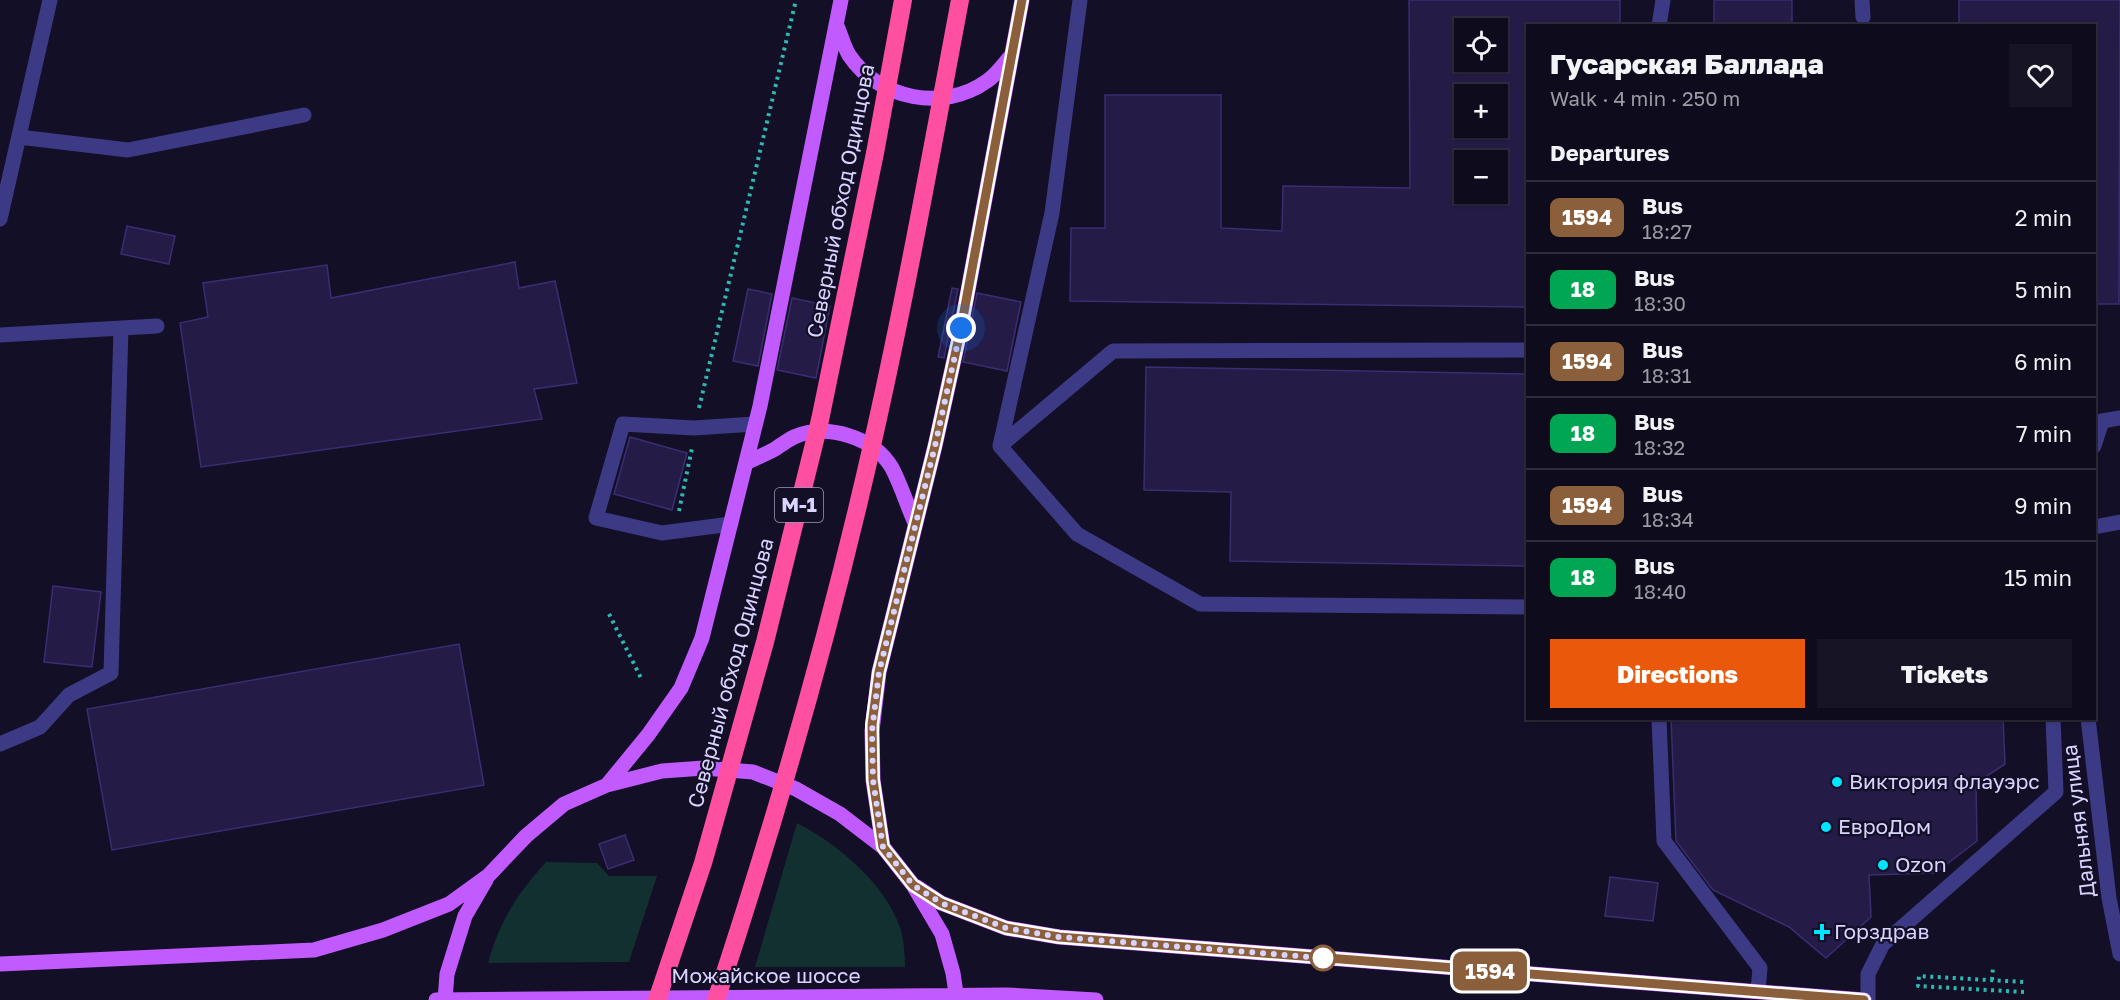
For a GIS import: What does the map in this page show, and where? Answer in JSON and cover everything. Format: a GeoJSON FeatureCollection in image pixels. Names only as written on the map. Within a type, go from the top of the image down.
{"type":"FeatureCollection","features":[{"type":"Feature","properties":{"kind":"highway","name":"Северный обход Одинцова"},"geometry":{"type":"LineString","coordinates":[[657,1000],[702,863],[765,642],[820,420],[875,153],[903,0]]}},
{"type":"Feature","properties":{"kind":"highway","name":"М-1"},"geometry":{"type":"LineString","coordinates":[[716,1000],[756,880],[819,656],[875,432],[930,163],[960,0]]}},
{"type":"Feature","properties":{"kind":"main road"},"geometry":{"type":"LineString","coordinates":[[608,785],[648,735],[681,688],[702,638],[755,424],[841,0]]}},
{"type":"Feature","properties":{"kind":"main road"},"geometry":{"type":"LineString","coordinates":[[883,847],[873,780],[872,725],[879,672],[935,446],[961,328],[1022,0]]}},
{"type":"Feature","properties":{"kind":"main road"},"geometry":{"type":"LineString","coordinates":[[837,26],[849,55],[870,79],[897,94],[928,99],[960,95],[988,80],[1010,57]]}},
{"type":"Feature","properties":{"kind":"main road"},"geometry":{"type":"LineString","coordinates":[[746,463],[774,450],[794,437],[808,433],[839,432],[863,441],[882,455],[892,468],[915,523]]}},
{"type":"Feature","properties":{"kind":"main road"},"geometry":{"type":"LineString","coordinates":[[0,964],[314,950],[383,930],[449,904],[489,875],[526,836],[564,804],[608,785],[672,770],[704,768],[753,772],[796,789],[840,813],[883,847],[913,885],[942,934],[953,973],[957,1000]]}},
{"type":"Feature","properties":{"kind":"main road"},"geometry":{"type":"LineString","coordinates":[[445,1000],[447,974],[465,916],[489,875]]}},
{"type":"Feature","properties":{"kind":"main road"},"geometry":{"type":"LineString","coordinates":[[913,885],[941,903],[1006,928],[1059,937],[1866,1000]]}},
{"type":"Feature","properties":{"kind":"main road","name":"Можайское шоссе"},"geometry":{"type":"LineString","coordinates":[[436,1000],[1007,995],[1096,1000]]}},
{"type":"Feature","properties":{"kind":"street"},"geometry":{"type":"LineString","coordinates":[[0,219],[50,0]]}},
{"type":"Feature","properties":{"kind":"street"},"geometry":{"type":"LineString","coordinates":[[1000,446],[1052,213],[1080,0]]}},
{"type":"Feature","properties":{"kind":"street"},"geometry":{"type":"LineString","coordinates":[[1659,24],[1663,0]]}},
{"type":"Feature","properties":{"kind":"street"},"geometry":{"type":"LineString","coordinates":[[1862,0],[1863,17]]}},
{"type":"Feature","properties":{"kind":"street"},"geometry":{"type":"LineString","coordinates":[[19,137],[128,150],[304,115]]}},
{"type":"Feature","properties":{"kind":"street"},"geometry":{"type":"LineString","coordinates":[[0,335],[157,326]]}},
{"type":"Feature","properties":{"kind":"street"},"geometry":{"type":"LineString","coordinates":[[0,744],[40,726],[69,694],[111,673],[121,328]]}},
{"type":"Feature","properties":{"kind":"street"},"geometry":{"type":"LineString","coordinates":[[1000,446],[1113,351],[1526,350]]}},
{"type":"Feature","properties":{"kind":"street"},"geometry":{"type":"LineString","coordinates":[[2096,440],[2102,421],[2120,418]]}},
{"type":"Feature","properties":{"kind":"street"},"geometry":{"type":"LineString","coordinates":[[731,524],[662,533],[596,518],[623,424],[694,428],[755,424]]}},
{"type":"Feature","properties":{"kind":"street"},"geometry":{"type":"LineString","coordinates":[[1000,446],[1077,534],[1200,604],[1526,607]]}},
{"type":"Feature","properties":{"kind":"street"},"geometry":{"type":"LineString","coordinates":[[2096,527],[2120,522]]}},
{"type":"Feature","properties":{"kind":"street"},"geometry":{"type":"LineString","coordinates":[[1659,720],[1664,841],[1760,968],[1758,991]]}},
{"type":"Feature","properties":{"kind":"street"},"geometry":{"type":"LineString","coordinates":[[1866,1000],[1868,974],[1883,944],[2056,792],[2054,720]]}},
{"type":"Feature","properties":{"kind":"street","name":"Дальняя улица"},"geometry":{"type":"LineString","coordinates":[[2088,720],[2109,898],[2120,954]]}},
{"type":"Feature","properties":{"kind":"path"},"geometry":{"type":"LineString","coordinates":[[669,514],[679,511],[692,452],[694,428],[796,0]]}},
{"type":"Feature","properties":{"kind":"path"},"geometry":{"type":"LineString","coordinates":[[609,614],[642,680]]}},
{"type":"Feature","properties":{"kind":"path"},"geometry":{"type":"LineString","coordinates":[[1992,980],[1993,967]]}},
{"type":"Feature","properties":{"kind":"path"},"geometry":{"type":"LineString","coordinates":[[2024,982],[1919,976],[1918,986],[2024,992]]}},
{"type":"Feature","properties":{"kind":"green space"},"geometry":{"type":"Polygon","coordinates":[[[797,823],[844,854],[859,867],[884,897],[901,930],[905,967],[755,967],[797,823]]]}},
{"type":"Feature","properties":{"kind":"green space"},"geometry":{"type":"Polygon","coordinates":[[[546,862],[597,863],[609,876],[657,876],[629,962],[488,963],[504,921],[527,885],[546,862]]]}},
{"type":"Feature","properties":{"kind":"building"},"geometry":{"type":"Polygon","coordinates":[[[1409,0],[1620,0],[1620,24],[1526,24],[1526,307],[1070,301],[1071,228],[1105,228],[1105,95],[1221,95],[1221,228],[1282,231],[1283,186],[1410,188],[1409,0]]]}},
{"type":"Feature","properties":{"kind":"building"},"geometry":{"type":"Polygon","coordinates":[[[1714,0],[1792,0],[1792,24],[1714,24],[1714,0]]]}},
{"type":"Feature","properties":{"kind":"building"},"geometry":{"type":"Polygon","coordinates":[[[1959,0],[2120,0],[2119,304],[2096,304],[2096,24],[1959,24],[1959,0]]]}},
{"type":"Feature","properties":{"kind":"building"},"geometry":{"type":"Polygon","coordinates":[[[127,226],[175,236],[169,264],[121,254],[127,226]]]}},
{"type":"Feature","properties":{"kind":"building"},"geometry":{"type":"Polygon","coordinates":[[[515,262],[519,288],[555,281],[577,383],[534,389],[542,419],[201,467],[180,323],[208,317],[203,283],[327,265],[331,298],[515,262]]]}},
{"type":"Feature","properties":{"kind":"building"},"geometry":{"type":"Polygon","coordinates":[[[952,288],[958,289],[944,358],[938,357],[952,288]]]}},
{"type":"Feature","properties":{"kind":"building"},"geometry":{"type":"Polygon","coordinates":[[[748,289],[772,294],[758,366],[733,361],[748,289]]]}},
{"type":"Feature","properties":{"kind":"building"},"geometry":{"type":"Polygon","coordinates":[[[977,293],[1021,302],[1007,371],[963,362],[977,293]]]}},
{"type":"Feature","properties":{"kind":"building"},"geometry":{"type":"Polygon","coordinates":[[[792,298],[830,306],[816,378],[777,370],[792,298]]]}},
{"type":"Feature","properties":{"kind":"building"},"geometry":{"type":"Polygon","coordinates":[[[1146,367],[1526,374],[1526,566],[1230,561],[1231,492],[1144,490],[1146,367]]]}},
{"type":"Feature","properties":{"kind":"building"},"geometry":{"type":"Polygon","coordinates":[[[630,437],[687,453],[672,510],[614,494],[630,437]]]}},
{"type":"Feature","properties":{"kind":"building"},"geometry":{"type":"Polygon","coordinates":[[[53,586],[101,592],[92,667],[44,662],[53,586]]]}},
{"type":"Feature","properties":{"kind":"building"},"geometry":{"type":"Polygon","coordinates":[[[459,644],[484,785],[112,850],[87,709],[459,644]]]}},
{"type":"Feature","properties":{"kind":"building","name":"ЕвроДом"},"geometry":{"type":"Polygon","coordinates":[[[1671,720],[2003,720],[2005,764],[1976,783],[1977,841],[1935,873],[1869,875],[1871,917],[1826,958],[1789,927],[1713,890],[1676,841],[1671,720]]]}},
{"type":"Feature","properties":{"kind":"building"},"geometry":{"type":"Polygon","coordinates":[[[625,835],[634,860],[608,869],[599,844],[625,835]]]}},
{"type":"Feature","properties":{"kind":"building"},"geometry":{"type":"Polygon","coordinates":[[[1610,877],[1658,883],[1653,921],[1605,916],[1610,877]]]}},
{"type":"Feature","properties":{"kind":"bus line","name":"1594"},"geometry":{"type":"LineString","coordinates":[[1022,0],[961,328],[935,446],[879,672],[872,725],[873,780],[883,847],[913,885],[941,903],[1006,928],[1059,937],[1864,1000]]}},
{"type":"Feature","properties":{"kind":"place","name":"Виктория флауэрс"},"geometry":{"type":"Point","coordinates":[1837,782]}},
{"type":"Feature","properties":{"kind":"place","name":"ЕвроДом"},"geometry":{"type":"Point","coordinates":[1826,827]}},
{"type":"Feature","properties":{"kind":"place","name":"Ozon"},"geometry":{"type":"Point","coordinates":[1883,865]}},
{"type":"Feature","properties":{"kind":"place","name":"Горздрав"},"geometry":{"type":"Point","coordinates":[1822,932]}},
{"type":"Feature","properties":{"kind":"route"},"geometry":{"type":"LineString","coordinates":[[961,328],[935,446],[879,672],[872,725],[873,780],[883,847],[913,885],[941,903],[1006,928],[1059,937],[1323,958]]}}]}
